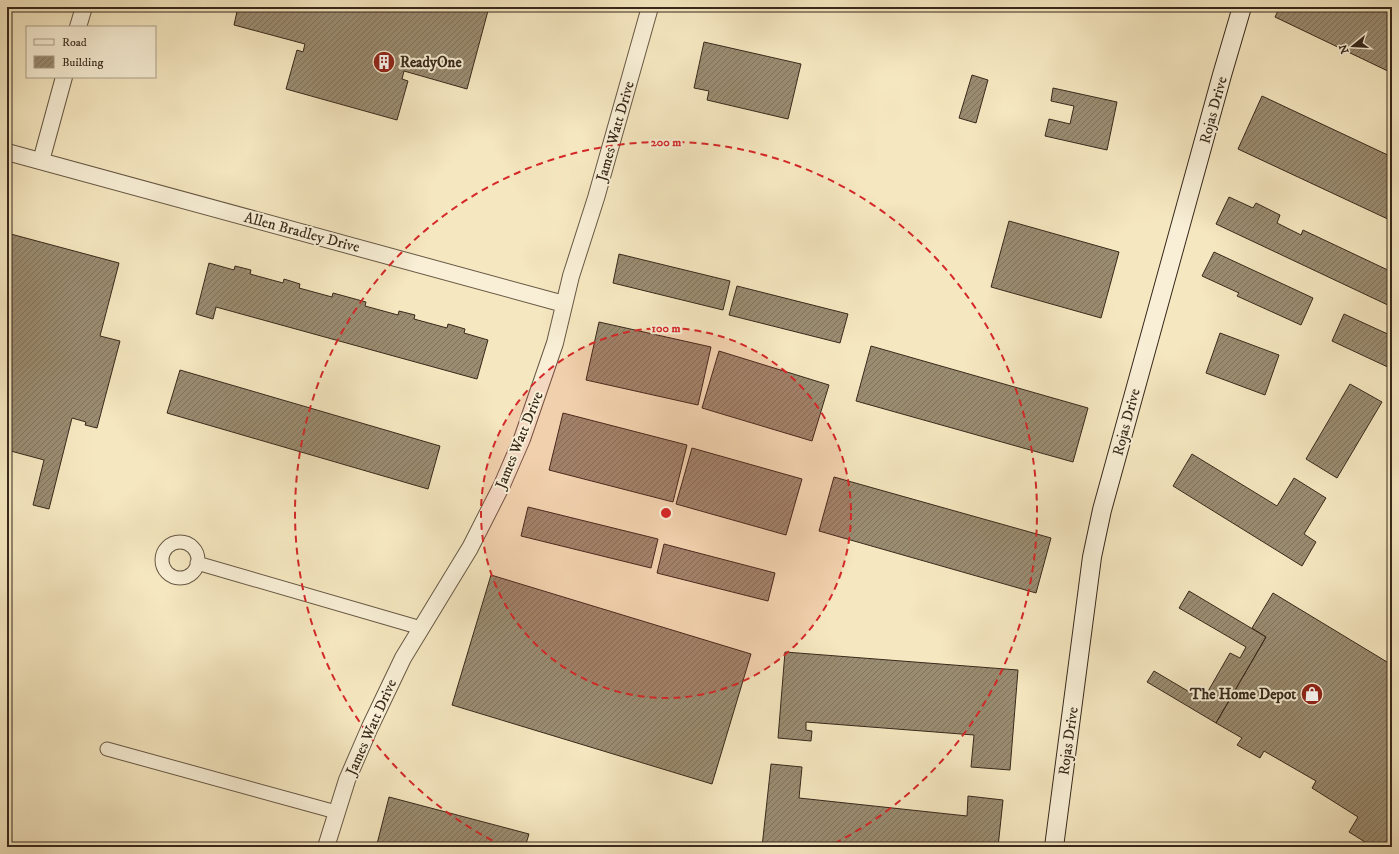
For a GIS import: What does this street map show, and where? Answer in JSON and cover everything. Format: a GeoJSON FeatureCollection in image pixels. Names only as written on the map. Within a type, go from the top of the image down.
{"type":"FeatureCollection","features":[{"type":"Feature","properties":{"kind":"main road","name":"Rojas Drive"},"geometry":{"type":"LineString","coordinates":[[1054,847],[1092,557],[1104,502],[1222,74],[1242,7]]}},
{"type":"Feature","properties":{"kind":"street"},"geometry":{"type":"LineString","coordinates":[[78,26],[84,7]]}},
{"type":"Feature","properties":{"kind":"street","name":"James Watt Drive"},"geometry":{"type":"LineString","coordinates":[[326,847],[347,780],[370,727],[403,658],[470,548],[505,478],[522,439],[545,376],[555,343],[571,276],[600,182],[650,7]]}},
{"type":"Feature","properties":{"kind":"street"},"geometry":{"type":"LineString","coordinates":[[41,161],[64,78]]}},
{"type":"Feature","properties":{"kind":"street","name":"Allen Bradley Drive"},"geometry":{"type":"LineString","coordinates":[[7,152],[564,304]]}},
{"type":"Feature","properties":{"kind":"street"},"geometry":{"type":"LineString","coordinates":[[197,563],[421,628]]}},
{"type":"Feature","properties":{"kind":"street"},"geometry":{"type":"LineString","coordinates":[[107,749],[336,812]]}},
{"type":"Feature","properties":{"kind":"building","name":"ReadyOne"},"geometry":{"type":"Polygon","coordinates":[[[238,7],[489,7],[467,89],[404,71],[402,79],[408,81],[397,120],[286,89],[297,50],[303,52],[305,44],[234,25],[238,7]]]}},
{"type":"Feature","properties":{"kind":"building"},"geometry":{"type":"Polygon","coordinates":[[[1280,7],[1375,7],[1381,9],[1382,7],[1387,7],[1392,9],[1392,73],[1275,17],[1280,7]]]}},
{"type":"Feature","properties":{"kind":"building"},"geometry":{"type":"Polygon","coordinates":[[[704,42],[801,64],[788,119],[707,100],[709,91],[694,88],[704,42]]]}},
{"type":"Feature","properties":{"kind":"building"},"geometry":{"type":"Polygon","coordinates":[[[972,75],[988,80],[976,123],[959,118],[972,75]]]}},
{"type":"Feature","properties":{"kind":"building"},"geometry":{"type":"Polygon","coordinates":[[[1053,88],[1117,102],[1107,150],[1045,136],[1049,119],[1070,124],[1074,106],[1051,101],[1053,88]]]}},
{"type":"Feature","properties":{"kind":"building"},"geometry":{"type":"Polygon","coordinates":[[[1262,96],[1392,157],[1392,221],[1238,149],[1262,96]]]}},
{"type":"Feature","properties":{"kind":"building"},"geometry":{"type":"Polygon","coordinates":[[[1229,197],[1253,208],[1256,203],[1280,215],[1277,223],[1301,235],[1303,230],[1392,272],[1392,307],[1216,224],[1229,197]]]}},
{"type":"Feature","properties":{"kind":"building"},"geometry":{"type":"Polygon","coordinates":[[[1009,221],[1119,252],[1101,318],[991,287],[1009,221]]]}},
{"type":"Feature","properties":{"kind":"building"},"geometry":{"type":"Polygon","coordinates":[[[7,233],[119,263],[100,336],[120,341],[97,428],[85,425],[86,422],[72,418],[49,509],[33,505],[44,460],[7,450],[7,233]]]}},
{"type":"Feature","properties":{"kind":"building"},"geometry":{"type":"Polygon","coordinates":[[[1214,252],[1313,298],[1301,325],[1237,296],[1239,293],[1202,276],[1214,252]]]}},
{"type":"Feature","properties":{"kind":"building"},"geometry":{"type":"Polygon","coordinates":[[[619,254],[730,281],[723,310],[613,283],[619,254]]]}},
{"type":"Feature","properties":{"kind":"building"},"geometry":{"type":"Polygon","coordinates":[[[209,263],[234,270],[235,266],[251,270],[250,274],[283,283],[284,279],[300,284],[299,288],[332,297],[333,293],[366,302],[365,306],[398,315],[399,311],[415,315],[414,319],[447,328],[448,324],[465,329],[464,333],[488,340],[477,379],[216,307],[213,319],[196,314],[209,263]]]}},
{"type":"Feature","properties":{"kind":"building"},"geometry":{"type":"Polygon","coordinates":[[[737,286],[848,314],[840,343],[729,315],[737,286]]]}},
{"type":"Feature","properties":{"kind":"building"},"geometry":{"type":"Polygon","coordinates":[[[1344,314],[1392,336],[1392,369],[1332,341],[1344,314]]]}},
{"type":"Feature","properties":{"kind":"building"},"geometry":{"type":"Polygon","coordinates":[[[599,322],[711,347],[698,405],[586,380],[599,322]]]}},
{"type":"Feature","properties":{"kind":"building"},"geometry":{"type":"Polygon","coordinates":[[[1220,333],[1279,355],[1265,395],[1206,373],[1220,333]]]}},
{"type":"Feature","properties":{"kind":"building"},"geometry":{"type":"Polygon","coordinates":[[[871,346],[1088,408],[1073,462],[856,401],[871,346]]]}},
{"type":"Feature","properties":{"kind":"building"},"geometry":{"type":"Polygon","coordinates":[[[719,351],[829,385],[812,441],[702,408],[719,351]]]}},
{"type":"Feature","properties":{"kind":"building"},"geometry":{"type":"Polygon","coordinates":[[[180,370],[440,446],[428,489],[167,413],[180,370]]]}},
{"type":"Feature","properties":{"kind":"building"},"geometry":{"type":"Polygon","coordinates":[[[1350,384],[1382,402],[1337,478],[1306,459],[1350,384]]]}},
{"type":"Feature","properties":{"kind":"building"},"geometry":{"type":"Polygon","coordinates":[[[563,413],[687,445],[673,502],[549,470],[563,413]]]}},
{"type":"Feature","properties":{"kind":"building"},"geometry":{"type":"Polygon","coordinates":[[[692,448],[802,479],[786,535],[676,504],[692,448]]]}},
{"type":"Feature","properties":{"kind":"building"},"geometry":{"type":"Polygon","coordinates":[[[1192,454],[1277,506],[1294,478],[1326,498],[1304,534],[1316,542],[1302,566],[1173,486],[1192,454]]]}},
{"type":"Feature","properties":{"kind":"building"},"geometry":{"type":"Polygon","coordinates":[[[834,477],[1051,538],[1036,593],[819,531],[834,477]]]}},
{"type":"Feature","properties":{"kind":"building"},"geometry":{"type":"Polygon","coordinates":[[[528,507],[658,539],[651,568],[521,536],[528,507]]]}},
{"type":"Feature","properties":{"kind":"building"},"geometry":{"type":"Polygon","coordinates":[[[664,544],[775,573],[768,601],[657,573],[664,544]]]}},
{"type":"Feature","properties":{"kind":"building"},"geometry":{"type":"Polygon","coordinates":[[[491,575],[751,654],[712,784],[452,705],[491,575]]]}},
{"type":"Feature","properties":{"kind":"building"},"geometry":{"type":"Polygon","coordinates":[[[1189,591],[1266,637],[1216,723],[1147,682],[1154,671],[1203,700],[1230,653],[1240,658],[1246,647],[1179,608],[1189,591]]]}},
{"type":"Feature","properties":{"kind":"building","name":"The Home Depot"},"geometry":{"type":"Polygon","coordinates":[[[1273,593],[1392,665],[1392,839],[1387,847],[1373,847],[1349,832],[1358,817],[1312,788],[1316,781],[1264,751],[1260,758],[1237,745],[1242,738],[1216,723],[1266,637],[1252,628],[1273,593]]]}},
{"type":"Feature","properties":{"kind":"building"},"geometry":{"type":"Polygon","coordinates":[[[785,652],[1018,670],[1010,770],[971,767],[974,735],[806,722],[806,730],[812,731],[811,741],[778,738],[785,652]]]}},
{"type":"Feature","properties":{"kind":"building"},"geometry":{"type":"Polygon","coordinates":[[[771,764],[802,767],[799,798],[967,816],[968,796],[1003,800],[998,847],[762,847],[771,764]]]}},
{"type":"Feature","properties":{"kind":"building"},"geometry":{"type":"Polygon","coordinates":[[[389,797],[529,834],[525,847],[387,847],[377,844],[389,797]]]}},
{"type":"Feature","properties":{"kind":"place","name":"ReadyOne"},"geometry":{"type":"Point","coordinates":[384,62]}},
{"type":"Feature","properties":{"kind":"place","name":"The Home Depot"},"geometry":{"type":"Point","coordinates":[1312,694]}}]}
